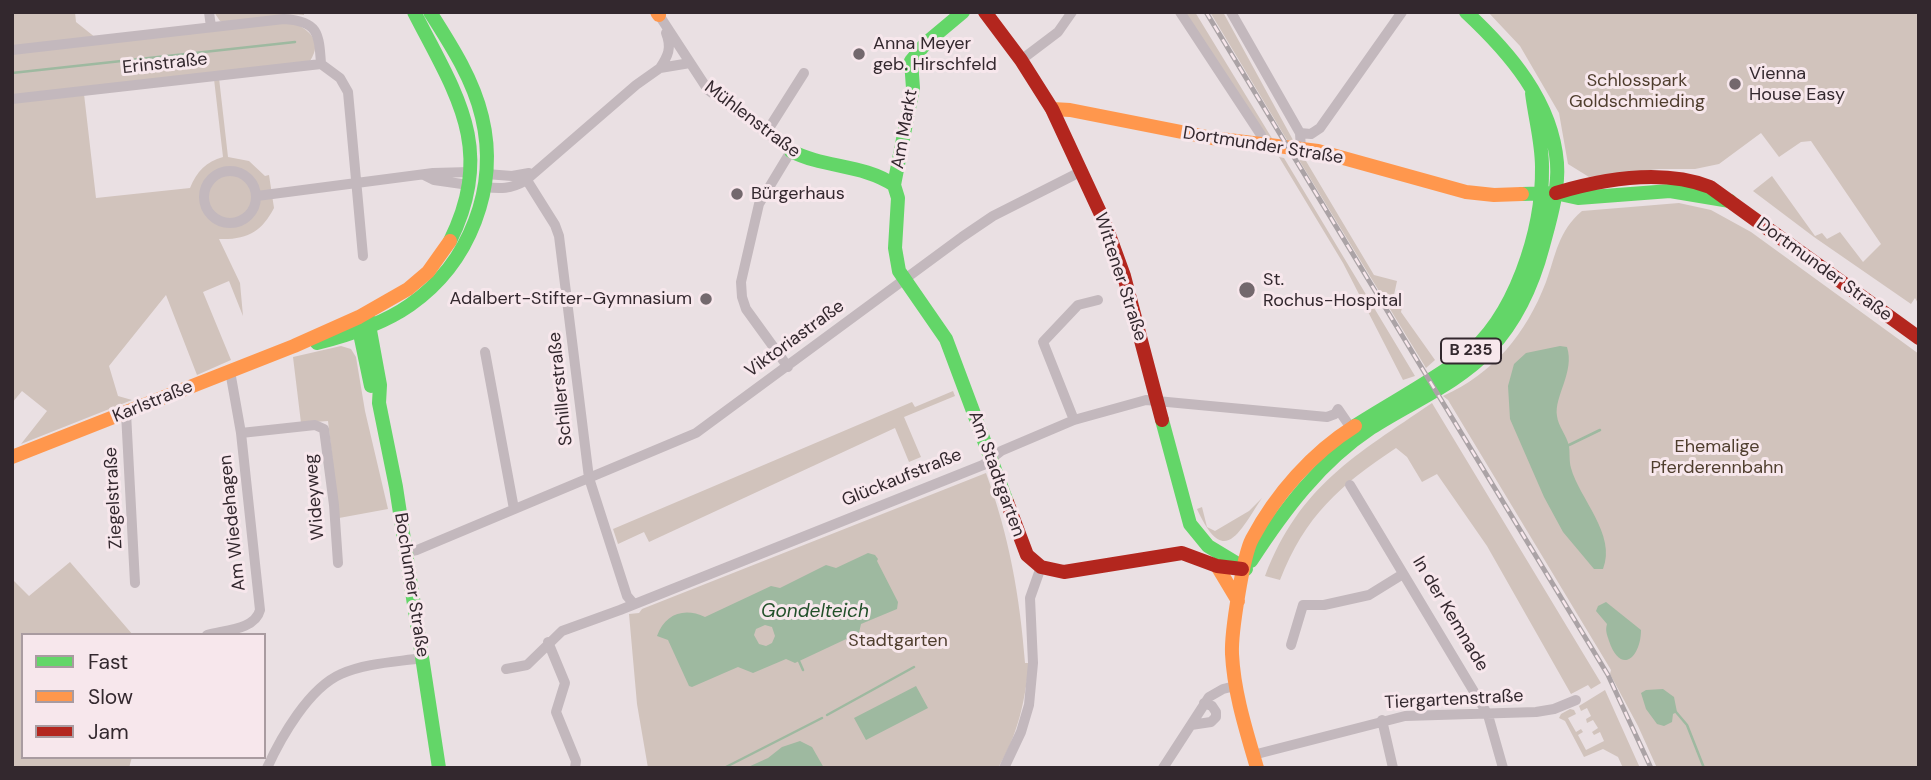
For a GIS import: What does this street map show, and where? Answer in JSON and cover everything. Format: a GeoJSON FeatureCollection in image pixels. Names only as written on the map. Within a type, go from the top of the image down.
{"type":"FeatureCollection","features":[{"type":"Feature","properties":{"kind":"main road"},"geometry":{"type":"LineString","coordinates":[[364,322],[410,290],[434,266],[454,234],[464,207],[469,178],[471,152],[463,109],[414,12]]}},
{"type":"Feature","properties":{"kind":"main road"},"geometry":{"type":"LineString","coordinates":[[364,322],[411,304],[445,273],[466,243],[478,216],[485,180],[487,142],[476,96],[461,64],[430,12]]}},
{"type":"Feature","properties":{"kind":"main road","name":"Am Markt"},"geometry":{"type":"LineString","coordinates":[[894,185],[913,88],[911,61],[926,43],[962,12]]}},
{"type":"Feature","properties":{"kind":"main road","name":"Wittener Straße"},"geometry":{"type":"LineString","coordinates":[[985,12],[1021,60],[1052,109],[1082,171],[1118,258],[1190,524],[1208,546],[1246,569]]}},
{"type":"Feature","properties":{"kind":"main road","name":"B 235"},"geometry":{"type":"LineString","coordinates":[[1255,761],[1235,686],[1233,633],[1251,541],[1284,490],[1315,457],[1351,428],[1464,357],[1499,320],[1515,293],[1557,163],[1548,120],[1532,93],[1506,52],[1466,12]]}},
{"type":"Feature","properties":{"kind":"main road","name":"Dortmunder Straße"},"geometry":{"type":"LineString","coordinates":[[1052,109],[1262,145],[1318,151],[1465,192],[1494,195],[1548,193],[1577,185],[1671,178],[1703,184],[1721,193],[1919,338]]}},
{"type":"Feature","properties":{"kind":"main road","name":"Mühlenstraße"},"geometry":{"type":"LineString","coordinates":[[791,151],[804,159],[883,177],[894,185]]}},
{"type":"Feature","properties":{"kind":"main road"},"geometry":{"type":"LineString","coordinates":[[469,178],[485,180]]}},
{"type":"Feature","properties":{"kind":"main road","name":"Am Stadtgarten"},"geometry":{"type":"LineString","coordinates":[[894,185],[898,198],[897,260],[904,282],[946,339],[1023,548],[1027,555],[1041,566]]}},
{"type":"Feature","properties":{"kind":"main road","name":"B 235"},"geometry":{"type":"LineString","coordinates":[[1246,569],[1293,498],[1331,458],[1370,429],[1470,367],[1510,325],[1533,282],[1548,193]]}},
{"type":"Feature","properties":{"kind":"main road","name":"Karlstraße"},"geometry":{"type":"LineString","coordinates":[[12,457],[295,346],[336,338],[364,322]]}},
{"type":"Feature","properties":{"kind":"main road","name":"Bochumer Straße"},"geometry":{"type":"LineString","coordinates":[[364,322],[371,387],[379,403],[395,479],[439,768]]}},
{"type":"Feature","properties":{"kind":"main road"},"geometry":{"type":"LineString","coordinates":[[1182,553],[1188,541],[1190,524]]}},
{"type":"Feature","properties":{"kind":"main road"},"geometry":{"type":"LineString","coordinates":[[1041,566],[1064,572],[1182,553],[1217,566],[1246,569]]}},
{"type":"Feature","properties":{"kind":"main road"},"geometry":{"type":"LineString","coordinates":[[1217,566],[1238,601]]}},
{"type":"Feature","properties":{"kind":"street","name":"Erinstraße"},"geometry":{"type":"LineString","coordinates":[[209,12],[211,27]]}},
{"type":"Feature","properties":{"kind":"street"},"geometry":{"type":"LineString","coordinates":[[1021,60],[1058,32],[1072,12]]}},
{"type":"Feature","properties":{"kind":"street"},"geometry":{"type":"LineString","coordinates":[[1180,12],[1261,135],[1262,145]]}},
{"type":"Feature","properties":{"kind":"street"},"geometry":{"type":"LineString","coordinates":[[1231,12],[1300,133],[1301,149]]}},
{"type":"Feature","properties":{"kind":"street"},"geometry":{"type":"LineString","coordinates":[[1318,151],[1317,131],[1402,12]]}},
{"type":"Feature","properties":{"kind":"street"},"geometry":{"type":"LineString","coordinates":[[485,180],[502,189],[514,187],[524,178],[532,178],[535,172],[623,94],[660,68],[669,54],[670,44],[658,13]]}},
{"type":"Feature","properties":{"kind":"street","name":"Mühlenstraße"},"geometry":{"type":"LineString","coordinates":[[658,13],[708,90],[791,151]]}},
{"type":"Feature","properties":{"kind":"street","name":"Erinstraße"},"geometry":{"type":"LineString","coordinates":[[12,50],[284,19],[304,21],[313,26],[317,33],[321,64],[12,99]]}},
{"type":"Feature","properties":{"kind":"street"},"geometry":{"type":"LineString","coordinates":[[321,64],[345,83],[348,92],[363,256]]}},
{"type":"Feature","properties":{"kind":"street"},"geometry":{"type":"LineString","coordinates":[[660,68],[692,67]]}},
{"type":"Feature","properties":{"kind":"street"},"geometry":{"type":"LineString","coordinates":[[766,133],[804,74]]}},
{"type":"Feature","properties":{"kind":"street"},"geometry":{"type":"LineString","coordinates":[[1300,133],[1317,131]]}},
{"type":"Feature","properties":{"kind":"street"},"geometry":{"type":"LineString","coordinates":[[788,367],[746,309],[741,282],[759,204],[791,151]]}},
{"type":"Feature","properties":{"kind":"street"},"geometry":{"type":"LineString","coordinates":[[227,171],[235,171],[247,177],[255,187],[257,195],[253,212],[239,222],[230,224],[214,218],[204,200],[208,184],[213,177],[227,171]]}},
{"type":"Feature","properties":{"kind":"street"},"geometry":{"type":"LineString","coordinates":[[257,195],[456,171],[469,178]]}},
{"type":"Feature","properties":{"kind":"street","name":"Viktoriastraße"},"geometry":{"type":"LineString","coordinates":[[406,552],[417,551],[696,433],[993,216],[1082,171]]}},
{"type":"Feature","properties":{"kind":"street","name":"Schillerstraße"},"geometry":{"type":"LineString","coordinates":[[524,178],[547,211],[559,236],[589,478],[627,596],[633,603]]}},
{"type":"Feature","properties":{"kind":"street"},"geometry":{"type":"LineString","coordinates":[[1074,420],[1043,342],[1078,305],[1098,300]]}},
{"type":"Feature","properties":{"kind":"street"},"geometry":{"type":"LineString","coordinates":[[485,352],[514,509]]}},
{"type":"Feature","properties":{"kind":"street","name":"Am Wiedehagen"},"geometry":{"type":"LineString","coordinates":[[215,633],[248,625],[254,622],[259,614],[241,433],[230,371]]}},
{"type":"Feature","properties":{"kind":"street","name":"Glückaufstraße"},"geometry":{"type":"LineString","coordinates":[[506,669],[527,664],[562,631],[983,465],[1001,451],[1074,420],[1146,400],[1327,417],[1338,409],[1351,428]]}},
{"type":"Feature","properties":{"kind":"street","name":"Ziegelstraße"},"geometry":{"type":"LineString","coordinates":[[126,413],[135,583]]}},
{"type":"Feature","properties":{"kind":"street","name":"Wideyweg"},"geometry":{"type":"LineString","coordinates":[[241,433],[315,425],[324,429],[338,563]]}},
{"type":"Feature","properties":{"kind":"street","name":"In der Kemnade"},"geometry":{"type":"LineString","coordinates":[[1350,485],[1488,715],[1503,768]]}},
{"type":"Feature","properties":{"kind":"street"},"geometry":{"type":"LineString","coordinates":[[1004,768],[1021,732],[1029,705],[1033,663],[1030,598],[1041,566]]}},
{"type":"Feature","properties":{"kind":"street"},"geometry":{"type":"LineString","coordinates":[[1291,645],[1303,605],[1324,605],[1369,595],[1403,574]]}},
{"type":"Feature","properties":{"kind":"street"},"geometry":{"type":"LineString","coordinates":[[548,642],[565,683],[556,712],[576,761],[575,768]]}},
{"type":"Feature","properties":{"kind":"street"},"geometry":{"type":"LineString","coordinates":[[267,768],[306,705],[326,684],[358,668],[422,658]]}},
{"type":"Feature","properties":{"kind":"street"},"geometry":{"type":"LineString","coordinates":[[1163,768],[1204,703],[1214,693],[1235,686]]}},
{"type":"Feature","properties":{"kind":"street","name":"Tiergartenstraße"},"geometry":{"type":"LineString","coordinates":[[1255,761],[1382,720],[1405,716],[1488,715],[1554,709],[1576,700]]}},
{"type":"Feature","properties":{"kind":"street"},"geometry":{"type":"LineString","coordinates":[[1191,725],[1212,722],[1216,717],[1212,706],[1204,703]]}},
{"type":"Feature","properties":{"kind":"street"},"geometry":{"type":"LineString","coordinates":[[1382,720],[1393,768]]}},
{"type":"Feature","properties":{"kind":"green space"},"geometry":{"type":"Polygon","coordinates":[[[12,12],[75,12],[76,22],[96,38],[12,47],[12,12]]]}},
{"type":"Feature","properties":{"kind":"green space"},"geometry":{"type":"Polygon","coordinates":[[[214,12],[304,12],[304,15],[220,21],[214,12]]]}},
{"type":"Feature","properties":{"kind":"green space"},"geometry":{"type":"Polygon","coordinates":[[[1182,12],[1195,12],[1273,140],[1268,139],[1182,12]]]}},
{"type":"Feature","properties":{"kind":"green space"},"geometry":{"type":"Polygon","coordinates":[[[1210,12],[1223,12],[1293,140],[1287,140],[1210,12]]]}},
{"type":"Feature","properties":{"kind":"green space","name":"Schlosspark Goldschmieding"},"geometry":{"type":"Polygon","coordinates":[[[1488,12],[1919,12],[1919,305],[1915,298],[1911,304],[1814,237],[1753,191],[1772,176],[1815,236],[1822,233],[1827,239],[1840,232],[1863,262],[1881,244],[1811,141],[1801,142],[1779,157],[1761,133],[1719,164],[1695,169],[1659,169],[1589,177],[1568,164],[1559,113],[1520,46],[1488,12]]]}},
{"type":"Feature","properties":{"kind":"green space"},"geometry":{"type":"Polygon","coordinates":[[[290,21],[308,32],[315,41],[314,54],[310,61],[12,96],[12,52],[290,21]]]}},
{"type":"Feature","properties":{"kind":"green space"},"geometry":{"type":"Polygon","coordinates":[[[219,78],[228,157],[249,161],[265,176],[269,175],[274,208],[259,228],[246,236],[219,239],[240,283],[243,316],[229,281],[203,292],[231,360],[197,375],[166,295],[109,366],[118,396],[132,400],[21,444],[47,411],[22,391],[12,403],[12,102],[84,94],[96,198],[190,188],[203,168],[223,157],[214,79],[219,78]]]}},
{"type":"Feature","properties":{"kind":"green space"},"geometry":{"type":"Polygon","coordinates":[[[1279,157],[1284,158],[1415,376],[1403,380],[1343,263],[1279,157]]]}},
{"type":"Feature","properties":{"kind":"green space"},"geometry":{"type":"Polygon","coordinates":[[[1299,160],[1306,161],[1374,275],[1397,281],[1394,295],[1402,307],[1401,312],[1435,360],[1426,368],[1299,160]]]}},
{"type":"Feature","properties":{"kind":"green space","name":"Ehemalige Pferderennbahn"},"geometry":{"type":"Polygon","coordinates":[[[1679,203],[1711,210],[1751,232],[1919,354],[1919,768],[1657,768],[1610,674],[1611,670],[1448,400],[1443,396],[1461,387],[1493,364],[1518,335],[1538,301],[1563,235],[1582,211],[1679,203]]]}},
{"type":"Feature","properties":{"kind":"green space"},"geometry":{"type":"Polygon","coordinates":[[[341,346],[351,349],[356,357],[365,411],[388,509],[339,518],[328,421],[301,423],[293,357],[341,346]]]}},
{"type":"Feature","properties":{"kind":"green space"},"geometry":{"type":"Polygon","coordinates":[[[953,391],[955,396],[904,417],[921,457],[909,462],[895,428],[649,542],[644,532],[618,544],[613,529],[912,402],[915,407],[953,391]]]}},
{"type":"Feature","properties":{"kind":"green space"},"geometry":{"type":"Polygon","coordinates":[[[1432,403],[1601,683],[1591,689],[1588,685],[1571,694],[1487,546],[1437,474],[1422,482],[1407,457],[1396,448],[1358,475],[1326,504],[1301,538],[1280,580],[1265,576],[1295,518],[1313,495],[1355,457],[1432,403]]]}},
{"type":"Feature","properties":{"kind":"green space","name":"Stadtgarten"},"geometry":{"type":"Polygon","coordinates":[[[986,473],[1007,543],[1017,590],[1025,663],[1029,663],[1020,717],[998,768],[648,768],[637,704],[629,614],[639,613],[642,609],[986,473]]]}},
{"type":"Feature","properties":{"kind":"green space"},"geometry":{"type":"Polygon","coordinates":[[[1262,498],[1246,523],[1231,539],[1223,541],[1215,537],[1207,527],[1215,531],[1249,511],[1262,498]]]}},
{"type":"Feature","properties":{"kind":"green space"},"geometry":{"type":"Polygon","coordinates":[[[1202,507],[1207,527],[1197,509],[1202,507]]]}},
{"type":"Feature","properties":{"kind":"green space"},"geometry":{"type":"Polygon","coordinates":[[[70,562],[131,633],[21,633],[21,759],[131,759],[129,768],[12,768],[12,579],[29,596],[70,562]]]}},
{"type":"Feature","properties":{"kind":"green space"},"geometry":{"type":"Polygon","coordinates":[[[1605,690],[1640,768],[1623,768],[1618,757],[1603,749],[1584,757],[1565,721],[1559,718],[1570,709],[1574,710],[1576,714],[1568,718],[1576,732],[1581,729],[1583,732],[1578,735],[1586,750],[1604,741],[1600,732],[1594,735],[1592,732],[1598,728],[1593,720],[1587,723],[1586,719],[1591,716],[1587,708],[1581,711],[1579,706],[1605,690]]]}},
{"type":"Feature","properties":{"kind":"water"},"geometry":{"type":"Polygon","coordinates":[[[1567,347],[1569,356],[1567,375],[1558,400],[1558,420],[1568,442],[1570,465],[1575,480],[1595,517],[1605,543],[1603,569],[1594,569],[1563,532],[1544,497],[1510,419],[1508,386],[1514,364],[1526,353],[1567,347]]]}},
{"type":"Feature","properties":{"kind":"water","name":"Gondelteich"},"geometry":{"type":"Polygon","coordinates":[[[868,553],[875,555],[898,602],[897,609],[861,624],[859,633],[795,663],[786,659],[753,673],[738,667],[692,687],[689,686],[668,640],[657,636],[665,622],[676,614],[690,613],[705,617],[771,586],[780,588],[826,565],[836,568],[868,553]],[[765,625],[756,629],[754,635],[759,644],[766,646],[772,643],[775,636],[772,627],[765,625]]]}},
{"type":"Feature","properties":{"kind":"water"},"geometry":{"type":"Polygon","coordinates":[[[1606,602],[1641,630],[1638,648],[1630,659],[1619,658],[1614,652],[1607,634],[1607,624],[1596,611],[1598,606],[1606,602]]]}},
{"type":"Feature","properties":{"kind":"water"},"geometry":{"type":"Polygon","coordinates":[[[916,686],[928,708],[866,740],[854,718],[916,686]]]}},
{"type":"Feature","properties":{"kind":"water"},"geometry":{"type":"Polygon","coordinates":[[[1663,689],[1674,697],[1677,712],[1673,714],[1672,722],[1664,726],[1657,724],[1646,709],[1641,693],[1663,689]]]}},
{"type":"Feature","properties":{"kind":"water"},"geometry":{"type":"Polygon","coordinates":[[[800,741],[812,747],[824,768],[746,768],[768,758],[782,747],[800,741]]]}},
{"type":"Feature","properties":{"kind":"waterway"},"geometry":{"type":"LineString","coordinates":[[12,73],[295,42]]}},
{"type":"Feature","properties":{"kind":"waterway"},"geometry":{"type":"LineString","coordinates":[[1569,445],[1600,430]]}},
{"type":"Feature","properties":{"kind":"waterway"},"geometry":{"type":"LineString","coordinates":[[799,661],[803,670]]}},
{"type":"Feature","properties":{"kind":"waterway"},"geometry":{"type":"LineString","coordinates":[[827,715],[914,667]]}},
{"type":"Feature","properties":{"kind":"waterway"},"geometry":{"type":"LineString","coordinates":[[1676,712],[1687,725],[1704,768]]}},
{"type":"Feature","properties":{"kind":"waterway"},"geometry":{"type":"LineString","coordinates":[[724,768],[822,718]]}},
{"type":"Feature","properties":{"kind":"railway"},"geometry":{"type":"LineString","coordinates":[[1206,12],[1608,675],[1651,768]]}},
{"type":"Feature","properties":{"kind":"traffic: fast"},"geometry":{"type":"LineString","coordinates":[[414,12],[456,96],[470,149],[470,178],[463,208],[450,241]]}},
{"type":"Feature","properties":{"kind":"traffic: fast"},"geometry":{"type":"LineString","coordinates":[[317,343],[365,328],[410,305],[431,288],[449,268],[464,246],[475,222],[483,196],[486,170],[482,117],[467,76],[430,12]]}},
{"type":"Feature","properties":{"kind":"traffic: fast"},"geometry":{"type":"LineString","coordinates":[[894,185],[913,88],[911,61],[926,43],[963,12]]}},
{"type":"Feature","properties":{"kind":"traffic: fast"},"geometry":{"type":"LineString","coordinates":[[1251,561],[1290,505],[1335,456],[1371,428],[1463,372],[1490,349],[1516,314],[1534,274],[1555,194],[1557,163],[1553,140],[1547,119],[1526,79],[1498,44],[1466,12]]}},
{"type":"Feature","properties":{"kind":"traffic: fast"},"geometry":{"type":"LineString","coordinates":[[1355,426],[1463,358],[1497,321],[1511,297],[1531,245],[1541,192],[1541,148],[1532,93]]}},
{"type":"Feature","properties":{"kind":"traffic: fast"},"geometry":{"type":"LineString","coordinates":[[791,151],[817,161],[869,173],[894,185]]}},
{"type":"Feature","properties":{"kind":"traffic: fast"},"geometry":{"type":"LineString","coordinates":[[894,185],[898,198],[895,248],[899,271],[946,339],[1007,502]]}},
{"type":"Feature","properties":{"kind":"traffic: fast"},"geometry":{"type":"LineString","coordinates":[[1522,194],[1555,193],[1578,198],[1670,191],[1730,201]]}},
{"type":"Feature","properties":{"kind":"traffic: fast"},"geometry":{"type":"LineString","coordinates":[[367,314],[439,768]]}},
{"type":"Feature","properties":{"kind":"traffic: fast"},"geometry":{"type":"LineString","coordinates":[[358,324],[371,386]]}},
{"type":"Feature","properties":{"kind":"traffic: fast"},"geometry":{"type":"LineString","coordinates":[[1162,420],[1190,524],[1208,546],[1246,569]]}},
{"type":"Feature","properties":{"kind":"traffic: slow"},"geometry":{"type":"LineString","coordinates":[[1052,109],[1070,110],[1212,138],[1318,151],[1466,192],[1522,194]]}},
{"type":"Feature","properties":{"kind":"traffic: slow"},"geometry":{"type":"LineString","coordinates":[[12,457],[294,346],[359,317],[408,289],[428,272],[450,241]]}},
{"type":"Feature","properties":{"kind":"traffic: slow"},"geometry":{"type":"LineString","coordinates":[[1257,768],[1238,697],[1232,654],[1233,630],[1245,561],[1252,539],[1262,522],[1296,476],[1324,449],[1355,426]]}},
{"type":"Feature","properties":{"kind":"traffic: slow"},"geometry":{"type":"LineString","coordinates":[[1217,566],[1238,601]]}},
{"type":"Feature","properties":{"kind":"traffic: jam"},"geometry":{"type":"LineString","coordinates":[[985,12],[1021,60],[1052,109],[1104,221],[1124,276],[1162,420]]}},
{"type":"Feature","properties":{"kind":"traffic: jam"},"geometry":{"type":"LineString","coordinates":[[1556,193],[1613,180],[1653,177],[1673,178],[1710,187],[1919,338]]}},
{"type":"Feature","properties":{"kind":"traffic: jam"},"geometry":{"type":"LineString","coordinates":[[1007,502],[1027,555],[1041,567],[1064,572],[1182,553],[1217,566],[1242,569]]}},
{"type":"Feature","properties":{"kind":"place","name":"Anna Meyer geb. Hirschfeld"},"geometry":{"type":"Point","coordinates":[859,54]}},
{"type":"Feature","properties":{"kind":"place","name":"Vienna House Easy"},"geometry":{"type":"Point","coordinates":[1735,84]}},
{"type":"Feature","properties":{"kind":"place","name":"Bürgerhaus"},"geometry":{"type":"Point","coordinates":[737,194]}},
{"type":"Feature","properties":{"kind":"place","name":"St. Rochus-Hospital"},"geometry":{"type":"Point","coordinates":[1247,290]}},
{"type":"Feature","properties":{"kind":"place","name":"Adalbert-Stifter-Gymnasium"},"geometry":{"type":"Point","coordinates":[706,299]}}]}
